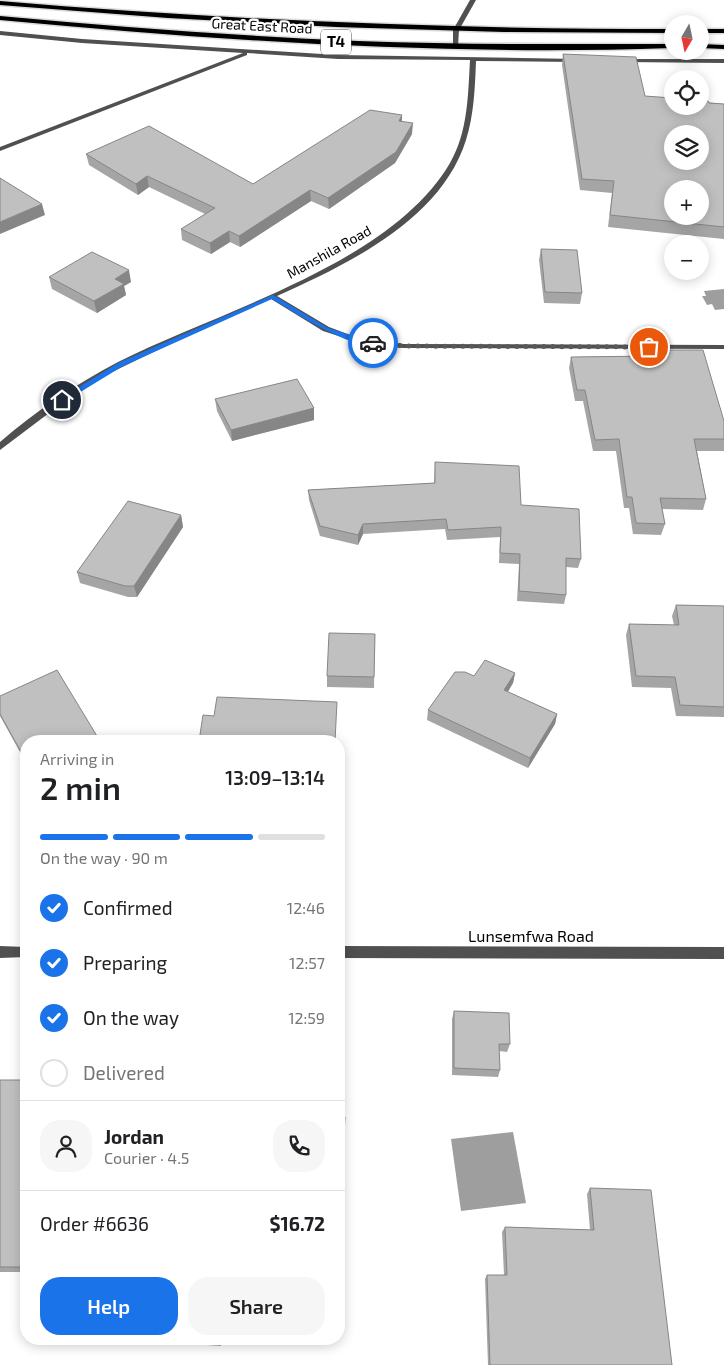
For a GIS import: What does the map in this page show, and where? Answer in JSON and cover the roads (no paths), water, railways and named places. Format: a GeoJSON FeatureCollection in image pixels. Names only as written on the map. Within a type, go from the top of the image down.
{"type":"FeatureCollection","features":[{"type":"Feature","properties":{"kind":"main road","name":"Great East Road"},"geometry":{"type":"LineString","coordinates":[[0,3],[109,14],[249,23],[456,30],[664,31]]}},
{"type":"Feature","properties":{"kind":"main road","name":"Great East Road"},"geometry":{"type":"LineString","coordinates":[[0,18],[87,27],[280,40],[455,46],[664,46]]}},
{"type":"Feature","properties":{"kind":"main road"},"geometry":{"type":"LineString","coordinates":[[709,31],[724,31]]}},
{"type":"Feature","properties":{"kind":"main road"},"geometry":{"type":"LineString","coordinates":[[709,46],[724,46]]}},
{"type":"Feature","properties":{"kind":"street"},"geometry":{"type":"LineString","coordinates":[[455,46],[456,30],[473,0]]}},
{"type":"Feature","properties":{"kind":"street"},"geometry":{"type":"LineString","coordinates":[[0,33],[248,53],[473,60],[582,60]]}},
{"type":"Feature","properties":{"kind":"street"},"geometry":{"type":"LineString","coordinates":[[0,149],[248,53]]}},
{"type":"Feature","properties":{"kind":"street","name":"Manshila Road"},"geometry":{"type":"LineString","coordinates":[[0,447],[32,419],[120,364],[273,297],[357,254],[400,226],[431,195],[454,162],[466,127],[473,60]]}},
{"type":"Feature","properties":{"kind":"street"},"geometry":{"type":"LineString","coordinates":[[612,60],[724,61]]}},
{"type":"Feature","properties":{"kind":"street"},"geometry":{"type":"LineString","coordinates":[[273,297],[326,329],[360,341],[404,346],[724,347]]}},
{"type":"Feature","properties":{"kind":"street"},"geometry":{"type":"LineString","coordinates":[[0,952],[20,952]]}},
{"type":"Feature","properties":{"kind":"street","name":"Lunsemfwa Road"},"geometry":{"type":"LineString","coordinates":[[345,952],[724,953]]}}]}
